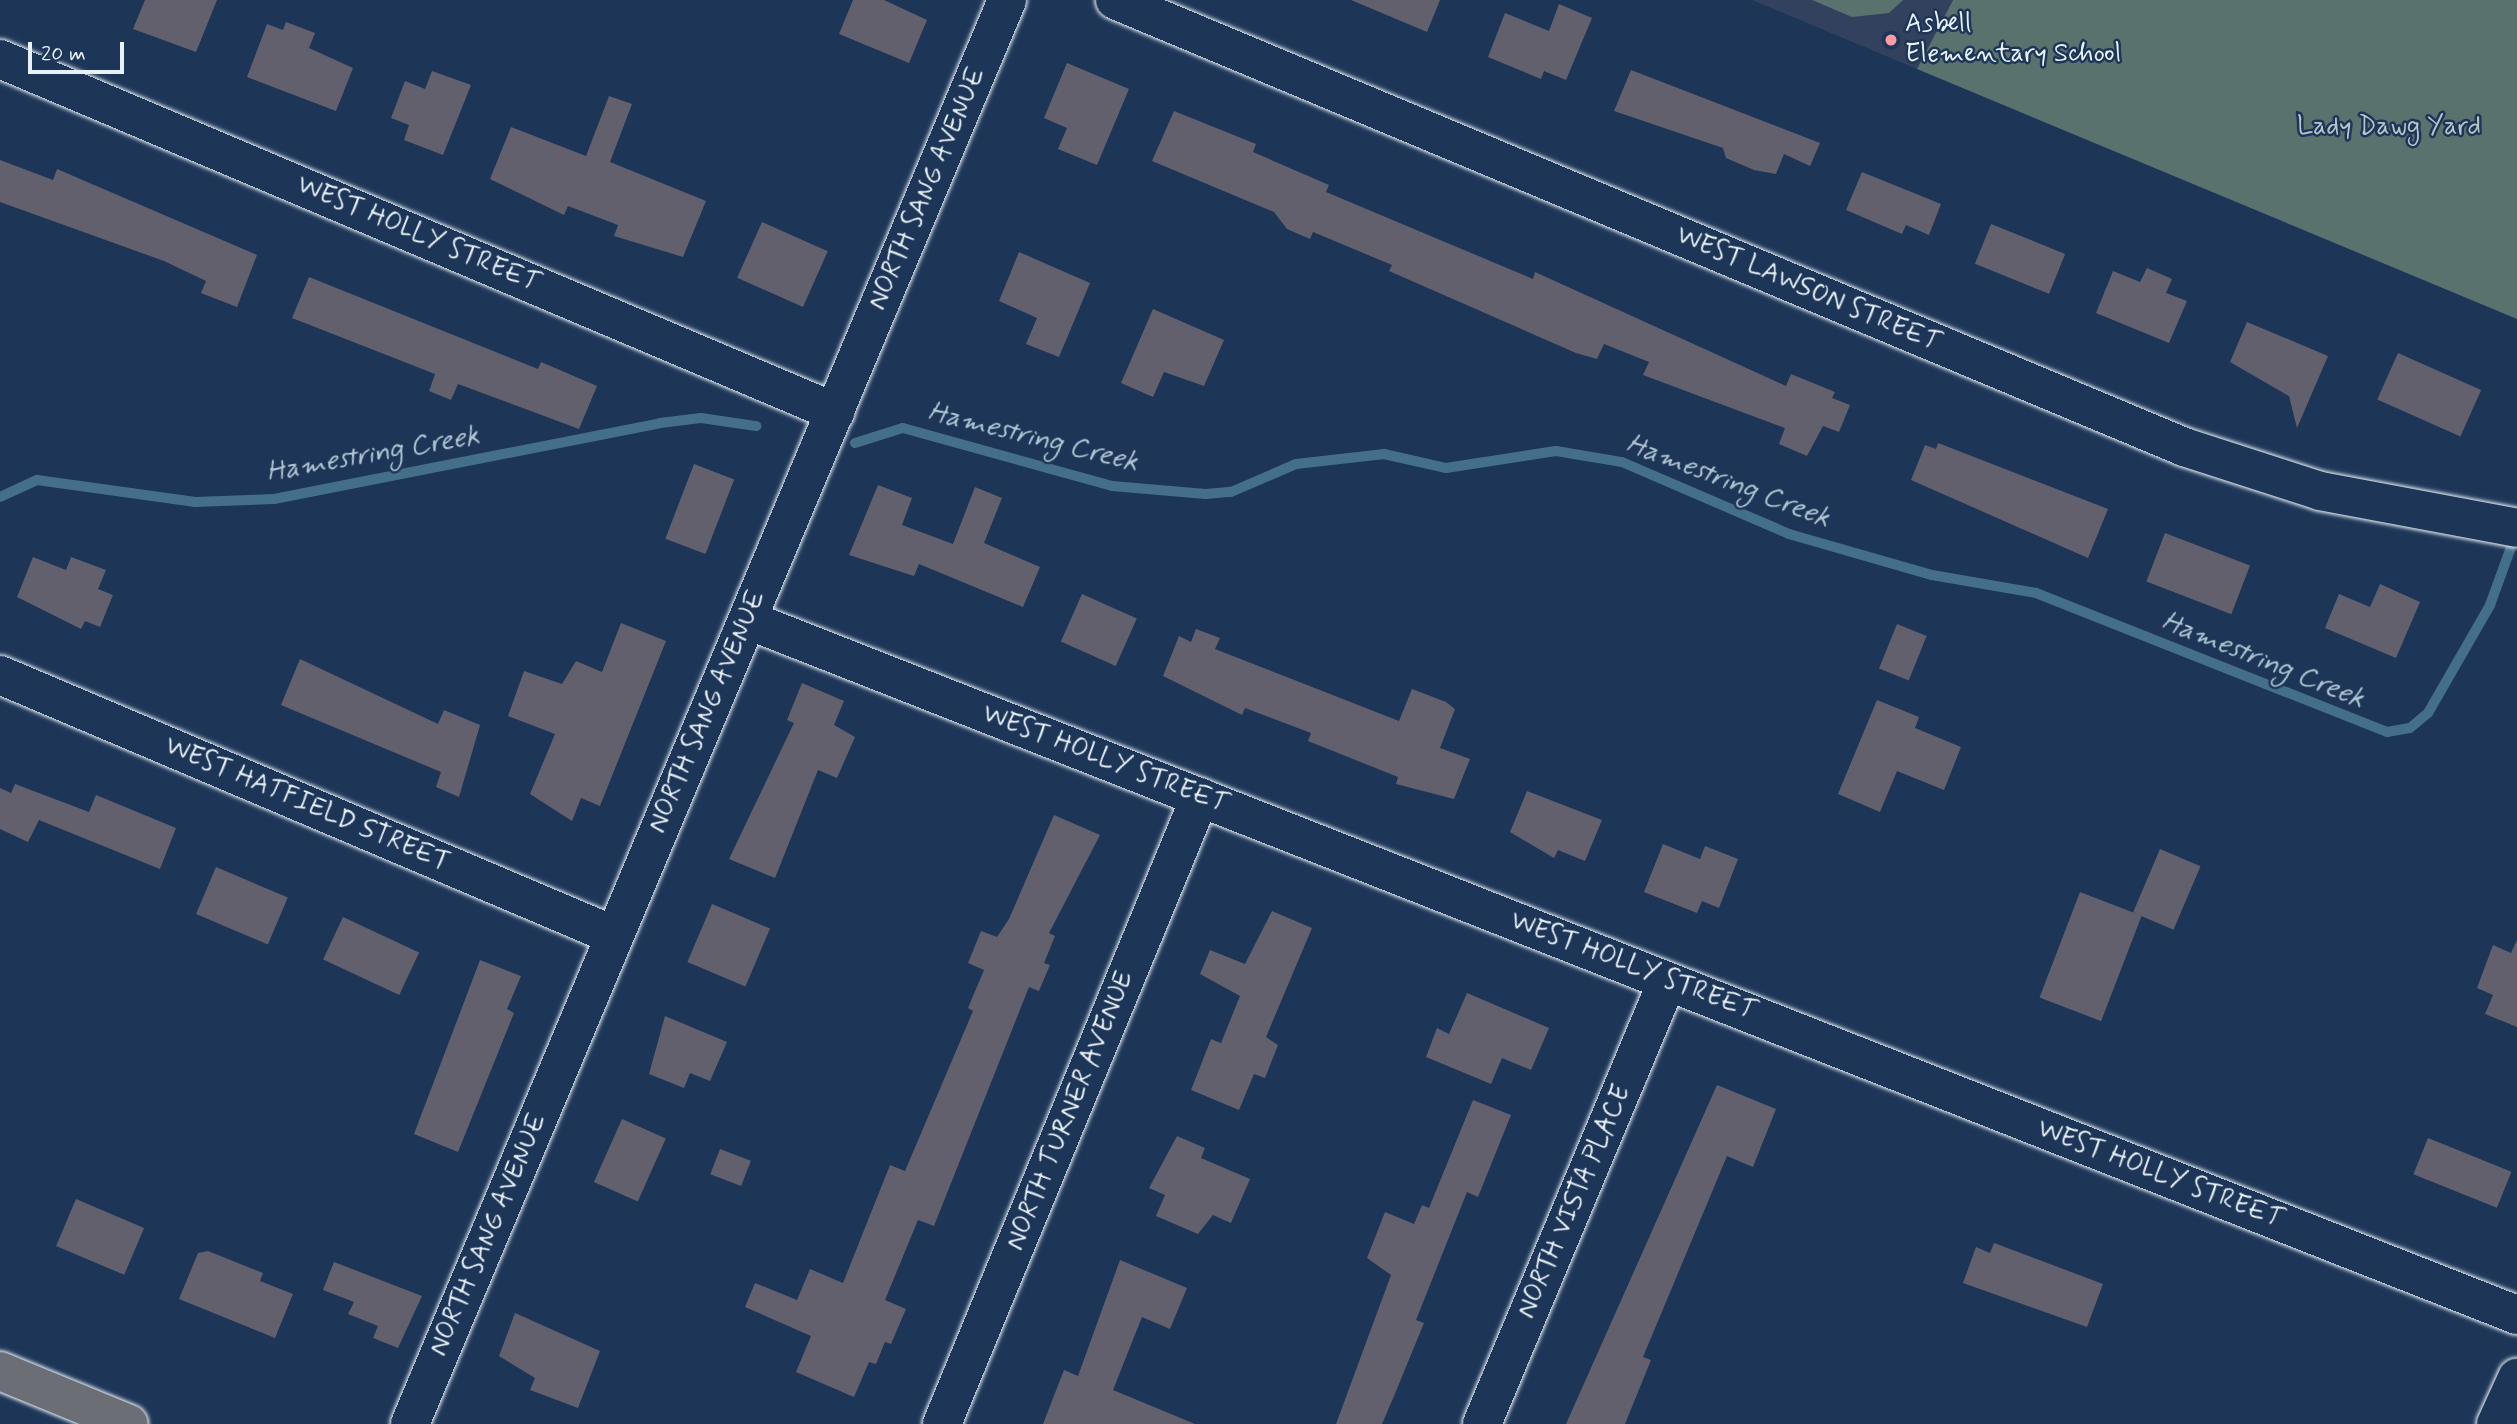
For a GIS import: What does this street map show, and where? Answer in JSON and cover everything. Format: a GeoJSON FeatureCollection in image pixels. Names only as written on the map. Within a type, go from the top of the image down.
{"type":"FeatureCollection","features":[{"type":"Feature","properties":{"kind":"main road"},"geometry":{"type":"LineString","coordinates":[[0,1371],[129,1424]]}},
{"type":"Feature","properties":{"kind":"street","name":"NORTH SANG AVENUE"},"geometry":{"type":"LineString","coordinates":[[410,1424],[1007,0]]}},
{"type":"Feature","properties":{"kind":"street","name":"WEST LAWSON STREET"},"geometry":{"type":"LineString","coordinates":[[1115,0],[2184,447],[2320,491],[2517,528]]}},
{"type":"Feature","properties":{"kind":"street","name":"WEST HOLLY STREET"},"geometry":{"type":"LineString","coordinates":[[0,59],[835,412]]}},
{"type":"Feature","properties":{"kind":"street","name":"WEST HOLLY STREET"},"geometry":{"type":"LineString","coordinates":[[748,620],[2517,1315]]}},
{"type":"Feature","properties":{"kind":"street","name":"WEST HATFIELD STREET"},"geometry":{"type":"LineString","coordinates":[[0,675],[613,935]]}},
{"type":"Feature","properties":{"kind":"street","name":"NORTH TURNER AVENUE"},"geometry":{"type":"LineString","coordinates":[[942,1424],[1200,797]]}},
{"type":"Feature","properties":{"kind":"street","name":"NORTH VISTA PLACE"},"geometry":{"type":"LineString","coordinates":[[1482,1424],[1667,981]]}},
{"type":"Feature","properties":{"kind":"street"},"geometry":{"type":"LineString","coordinates":[[2496,1424],[2517,1378]]}},
{"type":"Feature","properties":{"kind":"shaded area","name":"Asbell Elementary School"},"geometry":{"type":"Polygon","coordinates":[[[1752,0],[1953,0],[1917,69],[1752,0]]]}},
{"type":"Feature","properties":{"kind":"green space"},"geometry":{"type":"Polygon","coordinates":[[[1812,0],[1903,0],[1889,13],[1852,17],[1812,0]]]}},
{"type":"Feature","properties":{"kind":"green space","name":"Lady Dawg Yard"},"geometry":{"type":"Polygon","coordinates":[[[1953,0],[2517,0],[2517,319],[1917,69],[1953,0]]]}},
{"type":"Feature","properties":{"kind":"building"},"geometry":{"type":"Polygon","coordinates":[[[145,0],[217,0],[196,52],[133,29],[145,0]]]}},
{"type":"Feature","properties":{"kind":"building"},"geometry":{"type":"Polygon","coordinates":[[[853,0],[884,0],[927,20],[909,63],[839,34],[853,0]]]}},
{"type":"Feature","properties":{"kind":"building"},"geometry":{"type":"Polygon","coordinates":[[[1351,0],[1440,0],[1427,32],[1351,0]]]}},
{"type":"Feature","properties":{"kind":"building"},"geometry":{"type":"Polygon","coordinates":[[[1559,4],[1592,18],[1566,80],[1544,71],[1541,79],[1488,57],[1505,13],[1549,31],[1559,4]]]}},
{"type":"Feature","properties":{"kind":"building"},"geometry":{"type":"Polygon","coordinates":[[[286,22],[315,33],[309,48],[353,68],[336,111],[247,77],[267,24],[283,30],[286,22]]]}},
{"type":"Feature","properties":{"kind":"building"},"geometry":{"type":"Polygon","coordinates":[[[1067,63],[1129,89],[1097,165],[1058,149],[1067,128],[1044,118],[1067,63]]]}},
{"type":"Feature","properties":{"kind":"building"},"geometry":{"type":"Polygon","coordinates":[[[1631,70],[1820,143],[1810,166],[1784,154],[1776,174],[1754,170],[1726,158],[1723,148],[1614,111],[1631,70]]]}},
{"type":"Feature","properties":{"kind":"building"},"geometry":{"type":"Polygon","coordinates":[[[432,71],[471,85],[443,155],[404,140],[409,125],[391,118],[405,81],[425,89],[432,71]]]}},
{"type":"Feature","properties":{"kind":"building"},"geometry":{"type":"Polygon","coordinates":[[[609,96],[632,104],[610,162],[706,201],[683,257],[614,236],[618,225],[568,206],[564,215],[490,179],[511,127],[586,156],[609,96]]]}},
{"type":"Feature","properties":{"kind":"building"},"geometry":{"type":"Polygon","coordinates":[[[1174,111],[1256,144],[1253,152],[1329,185],[1326,192],[1533,279],[1535,272],[1786,386],[1791,374],[1835,392],[1832,398],[1850,405],[1839,432],[1823,426],[1807,456],[1779,444],[1785,428],[1643,375],[1649,362],[1604,344],[1597,359],[1576,353],[1389,271],[1392,265],[1313,232],[1310,239],[1287,229],[1274,212],[1152,161],[1174,111]]]}},
{"type":"Feature","properties":{"kind":"building"},"geometry":{"type":"Polygon","coordinates":[[[0,160],[53,180],[57,169],[257,255],[237,307],[201,293],[206,281],[164,261],[0,202],[0,160]]]}},
{"type":"Feature","properties":{"kind":"building"},"geometry":{"type":"Polygon","coordinates":[[[1862,172],[1941,204],[1929,235],[1906,225],[1902,234],[1846,210],[1862,172]]]}},
{"type":"Feature","properties":{"kind":"building"},"geometry":{"type":"Polygon","coordinates":[[[762,222],[828,251],[803,307],[737,278],[762,222]]]}},
{"type":"Feature","properties":{"kind":"building"},"geometry":{"type":"Polygon","coordinates":[[[1991,224],[2065,254],[2049,294],[1975,264],[1991,224]]]}},
{"type":"Feature","properties":{"kind":"building"},"geometry":{"type":"Polygon","coordinates":[[[1019,252],[1090,283],[1059,357],[1026,344],[1037,318],[999,301],[1019,252]]]}},
{"type":"Feature","properties":{"kind":"building"},"geometry":{"type":"Polygon","coordinates":[[[2147,268],[2172,279],[2166,293],[2187,301],[2169,343],[2096,313],[2113,271],[2140,282],[2147,268]]]}},
{"type":"Feature","properties":{"kind":"building"},"geometry":{"type":"Polygon","coordinates":[[[309,277],[538,369],[541,362],[597,386],[579,429],[458,384],[451,400],[429,391],[435,374],[292,318],[309,277]]]}},
{"type":"Feature","properties":{"kind":"building"},"geometry":{"type":"Polygon","coordinates":[[[1153,309],[1224,340],[1204,386],[1164,372],[1153,397],[1121,383],[1153,309]]]}},
{"type":"Feature","properties":{"kind":"building"},"geometry":{"type":"Polygon","coordinates":[[[2247,322],[2328,356],[2297,428],[2289,396],[2230,362],[2247,322]]]}},
{"type":"Feature","properties":{"kind":"building"},"geometry":{"type":"Polygon","coordinates":[[[2398,353],[2481,390],[2460,437],[2377,400],[2398,353]]]}},
{"type":"Feature","properties":{"kind":"building"},"geometry":{"type":"Polygon","coordinates":[[[1938,443],[2108,509],[2088,558],[1911,480],[1925,445],[1936,449],[1938,443]]]}},
{"type":"Feature","properties":{"kind":"building"},"geometry":{"type":"Polygon","coordinates":[[[694,464],[734,479],[705,554],[665,539],[694,464]]]}},
{"type":"Feature","properties":{"kind":"building"},"geometry":{"type":"Polygon","coordinates":[[[878,485],[912,498],[902,525],[953,544],[975,487],[1002,498],[984,543],[1040,567],[1023,607],[919,564],[914,576],[849,555],[878,485]]]}},
{"type":"Feature","properties":{"kind":"building"},"geometry":{"type":"Polygon","coordinates":[[[2165,533],[2250,566],[2231,614],[2146,582],[2165,533]]]}},
{"type":"Feature","properties":{"kind":"building"},"geometry":{"type":"Polygon","coordinates":[[[33,557],[66,570],[71,557],[106,570],[98,589],[113,595],[100,627],[85,621],[81,629],[17,597],[33,557]]]}},
{"type":"Feature","properties":{"kind":"building"},"geometry":{"type":"Polygon","coordinates":[[[2380,584],[2420,602],[2396,658],[2325,628],[2339,594],[2370,607],[2380,584]]]}},
{"type":"Feature","properties":{"kind":"building"},"geometry":{"type":"Polygon","coordinates":[[[1082,594],[1137,618],[1116,666],[1061,642],[1082,594]]]}},
{"type":"Feature","properties":{"kind":"building"},"geometry":{"type":"Polygon","coordinates":[[[621,623],[666,641],[600,806],[581,798],[572,821],[530,794],[555,734],[508,716],[524,671],[562,684],[576,661],[602,672],[621,623]]]}},
{"type":"Feature","properties":{"kind":"building"},"geometry":{"type":"Polygon","coordinates":[[[1897,624],[1927,636],[1909,680],[1879,669],[1897,624]]]}},
{"type":"Feature","properties":{"kind":"building"},"geometry":{"type":"Polygon","coordinates":[[[1196,629],[1220,638],[1215,649],[1399,721],[1412,689],[1446,702],[1455,709],[1440,748],[1470,759],[1454,799],[1396,784],[1398,777],[1308,741],[1311,733],[1245,708],[1242,715],[1163,676],[1179,636],[1191,642],[1196,629]]]}},
{"type":"Feature","properties":{"kind":"building"},"geometry":{"type":"Polygon","coordinates":[[[300,659],[438,724],[444,710],[480,725],[459,797],[436,787],[441,772],[281,705],[300,659]]]}},
{"type":"Feature","properties":{"kind":"building"},"geometry":{"type":"Polygon","coordinates":[[[802,683],[844,701],[834,725],[855,737],[837,778],[818,770],[775,878],[729,859],[794,723],[787,720],[802,683]]]}},
{"type":"Feature","properties":{"kind":"building"},"geometry":{"type":"Polygon","coordinates":[[[1877,700],[1919,717],[1915,728],[1961,747],[1944,790],[1897,771],[1880,812],[1838,794],[1877,700]]]}},
{"type":"Feature","properties":{"kind":"building"},"geometry":{"type":"Polygon","coordinates":[[[15,784],[89,812],[96,795],[176,828],[160,869],[39,820],[28,842],[0,829],[0,788],[11,793],[15,784]]]}},
{"type":"Feature","properties":{"kind":"building"},"geometry":{"type":"Polygon","coordinates":[[[1527,791],[1602,820],[1585,861],[1558,850],[1554,858],[1510,832],[1527,791]]]}},
{"type":"Feature","properties":{"kind":"building"},"geometry":{"type":"Polygon","coordinates":[[[1054,815],[1100,835],[1049,933],[1055,936],[1044,963],[1050,965],[1039,991],[1029,987],[934,1226],[918,1220],[885,1300],[906,1309],[891,1344],[885,1342],[876,1364],[869,1362],[854,1397],[796,1372],[811,1336],[745,1307],[755,1283],[797,1300],[810,1269],[843,1283],[890,1165],[905,1171],[973,1011],[968,1008],[984,970],[968,963],[981,931],[997,937],[1009,919],[1054,815]]]}},
{"type":"Feature","properties":{"kind":"building"},"geometry":{"type":"Polygon","coordinates":[[[1663,844],[1700,859],[1705,846],[1738,859],[1719,908],[1702,901],[1697,913],[1644,892],[1663,844]]]}},
{"type":"Feature","properties":{"kind":"building"},"geometry":{"type":"Polygon","coordinates":[[[2160,849],[2201,866],[2174,930],[2133,913],[2160,849]]]}},
{"type":"Feature","properties":{"kind":"building"},"geometry":{"type":"Polygon","coordinates":[[[216,867],[288,897],[268,944],[196,914],[216,867]]]}},
{"type":"Feature","properties":{"kind":"building"},"geometry":{"type":"Polygon","coordinates":[[[2080,892],[2142,916],[2101,1021],[2040,997],[2080,892]]]}},
{"type":"Feature","properties":{"kind":"building"},"geometry":{"type":"Polygon","coordinates":[[[712,904],[770,929],[745,987],[687,962],[712,904]]]}},
{"type":"Feature","properties":{"kind":"building"},"geometry":{"type":"Polygon","coordinates":[[[1272,911],[1312,928],[1266,1037],[1278,1045],[1265,1078],[1254,1074],[1239,1110],[1191,1090],[1211,1039],[1221,1043],[1240,996],[1200,974],[1210,950],[1245,964],[1272,911]]]}},
{"type":"Feature","properties":{"kind":"building"},"geometry":{"type":"Polygon","coordinates":[[[343,917],[419,952],[399,995],[323,960],[343,917]]]}},
{"type":"Feature","properties":{"kind":"building"},"geometry":{"type":"Polygon","coordinates":[[[2517,940],[2517,1027],[2485,1014],[2493,995],[2477,988],[2493,945],[2511,953],[2517,940]]]}},
{"type":"Feature","properties":{"kind":"building"},"geometry":{"type":"Polygon","coordinates":[[[480,960],[521,976],[507,1009],[514,1013],[458,1152],[414,1134],[480,960]]]}},
{"type":"Feature","properties":{"kind":"building"},"geometry":{"type":"Polygon","coordinates":[[[1467,993],[1549,1028],[1531,1070],[1502,1058],[1491,1084],[1426,1057],[1437,1028],[1449,1034],[1467,993]]]}},
{"type":"Feature","properties":{"kind":"building"},"geometry":{"type":"Polygon","coordinates":[[[665,1016],[727,1042],[710,1081],[690,1073],[684,1088],[649,1074],[665,1016]]]}},
{"type":"Feature","properties":{"kind":"building"},"geometry":{"type":"Polygon","coordinates":[[[1717,1085],[1776,1109],[1753,1167],[1727,1156],[1643,1357],[1651,1360],[1625,1424],[1566,1424],[1717,1085]]]}},
{"type":"Feature","properties":{"kind":"building"},"geometry":{"type":"Polygon","coordinates":[[[1473,1100],[1511,1115],[1478,1197],[1467,1192],[1416,1320],[1424,1323],[1394,1396],[1382,1424],[1336,1424],[1391,1275],[1367,1258],[1385,1212],[1414,1224],[1422,1205],[1429,1208],[1473,1100]]]}},
{"type":"Feature","properties":{"kind":"building"},"geometry":{"type":"Polygon","coordinates":[[[622,1119],[666,1139],[638,1202],[594,1182],[622,1119]]]}},
{"type":"Feature","properties":{"kind":"building"},"geometry":{"type":"Polygon","coordinates":[[[1177,1136],[1205,1148],[1201,1158],[1250,1179],[1231,1223],[1213,1215],[1198,1234],[1156,1216],[1165,1195],[1149,1188],[1177,1136]]]}},
{"type":"Feature","properties":{"kind":"building"},"geometry":{"type":"Polygon","coordinates":[[[2428,1138],[2511,1172],[2497,1208],[2413,1174],[2428,1138]]]}},
{"type":"Feature","properties":{"kind":"building"},"geometry":{"type":"Polygon","coordinates":[[[720,1149],[751,1161],[741,1186],[710,1174],[720,1149]]]}},
{"type":"Feature","properties":{"kind":"building"},"geometry":{"type":"Polygon","coordinates":[[[76,1199],[144,1228],[124,1275],[56,1246],[76,1199]]]}},
{"type":"Feature","properties":{"kind":"building"},"geometry":{"type":"Polygon","coordinates":[[[1994,1243],[2103,1284],[2087,1327],[1963,1283],[1976,1247],[1990,1253],[1994,1243]]]}},
{"type":"Feature","properties":{"kind":"building"},"geometry":{"type":"Polygon","coordinates":[[[208,1251],[263,1273],[260,1281],[293,1294],[275,1338],[179,1299],[198,1253],[208,1251]]]}},
{"type":"Feature","properties":{"kind":"building"},"geometry":{"type":"Polygon","coordinates":[[[1120,1260],[1187,1288],[1170,1329],[1142,1317],[1113,1390],[1195,1424],[1043,1424],[1064,1370],[1078,1376],[1120,1260]]]}},
{"type":"Feature","properties":{"kind":"building"},"geometry":{"type":"Polygon","coordinates":[[[334,1262],[422,1296],[398,1348],[373,1338],[378,1326],[348,1314],[354,1302],[323,1290],[334,1262]]]}},
{"type":"Feature","properties":{"kind":"building"},"geometry":{"type":"Polygon","coordinates":[[[515,1313],[600,1351],[578,1408],[530,1390],[535,1378],[499,1356],[515,1313]]]}},
{"type":"Feature","properties":{"kind":"waterway","name":"Hamestring Creek"},"geometry":{"type":"LineString","coordinates":[[0,497],[37,480],[195,502],[274,499],[660,423],[701,418],[756,426]]}},
{"type":"Feature","properties":{"kind":"waterway","name":"Hamestring Creek"},"geometry":{"type":"LineString","coordinates":[[855,443],[903,428],[1112,486],[1206,494],[1231,492],[1296,464],[1384,454],[1446,468],[1556,451],[1622,462],[1789,534],[1932,575],[2036,593],[2387,732],[2410,728],[2428,713],[2490,605],[2510,550]]}},
{"type":"Feature","properties":{"kind":"place","name":"Asbell Elementary School"},"geometry":{"type":"Point","coordinates":[1891,40]}}]}
